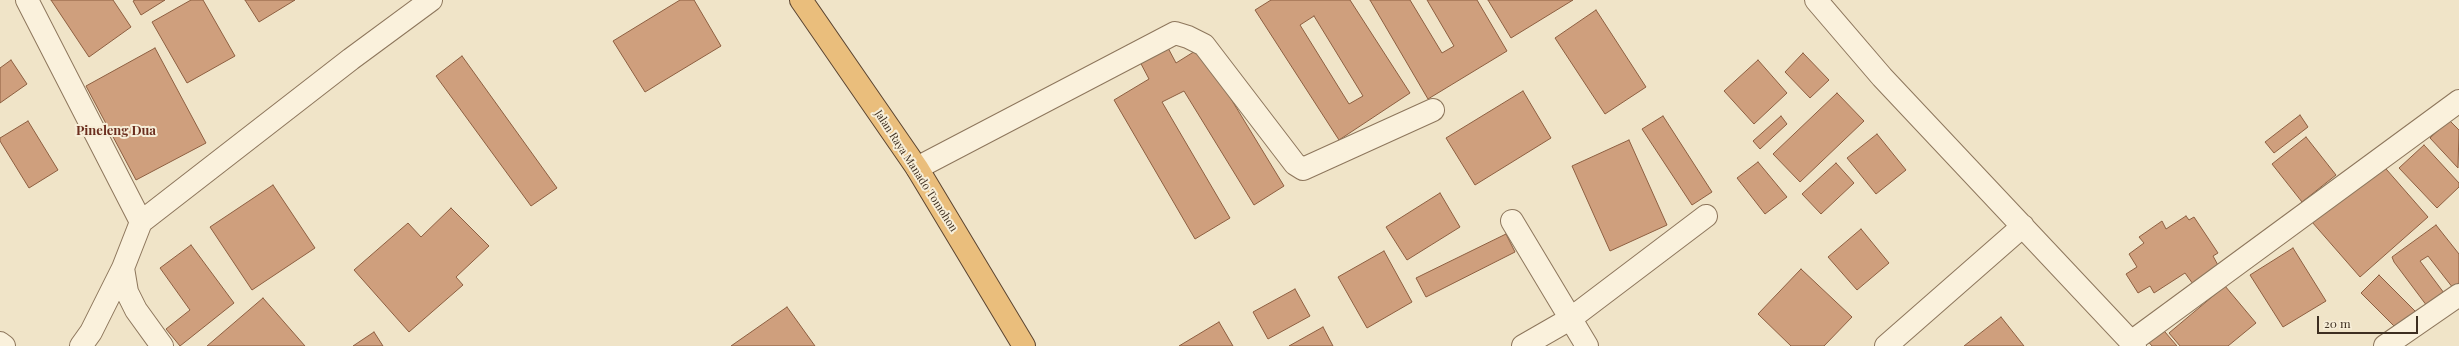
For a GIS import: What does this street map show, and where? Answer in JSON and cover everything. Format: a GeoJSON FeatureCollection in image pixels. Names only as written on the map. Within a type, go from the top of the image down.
{"type":"FeatureCollection","features":[{"type":"Feature","properties":{"kind":"highway","name":"Jalan Raya Manado Tomohon"},"geometry":{"type":"LineString","coordinates":[[801,0],[917,168],[1024,346]]}},
{"type":"Feature","properties":{"kind":"street"},"geometry":{"type":"LineString","coordinates":[[27,0],[141,222]]}},
{"type":"Feature","properties":{"kind":"street"},"geometry":{"type":"LineString","coordinates":[[81,346],[123,268],[141,222],[351,59],[431,0]]}},
{"type":"Feature","properties":{"kind":"street"},"geometry":{"type":"LineString","coordinates":[[1816,0],[1882,77],[2133,344],[2459,101]]}},
{"type":"Feature","properties":{"kind":"street"},"geometry":{"type":"LineString","coordinates":[[917,168],[1175,33],[1188,36],[1204,45],[1295,164],[1303,169],[1433,110]]}},
{"type":"Feature","properties":{"kind":"street"},"geometry":{"type":"LineString","coordinates":[[1523,346],[1570,319],[1706,216]]}},
{"type":"Feature","properties":{"kind":"street"},"geometry":{"type":"LineString","coordinates":[[1512,221],[1587,346]]}},
{"type":"Feature","properties":{"kind":"street"},"geometry":{"type":"LineString","coordinates":[[1886,346],[2023,226]]}},
{"type":"Feature","properties":{"kind":"street"},"geometry":{"type":"LineString","coordinates":[[123,268],[127,292],[133,304],[162,346]]}},
{"type":"Feature","properties":{"kind":"street"},"geometry":{"type":"LineString","coordinates":[[2385,346],[2459,295]]}},
{"type":"Feature","properties":{"kind":"street"},"geometry":{"type":"LineString","coordinates":[[0,343],[4,346]]}},
{"type":"Feature","properties":{"kind":"building"},"geometry":{"type":"Polygon","coordinates":[[[51,0],[113,0],[131,27],[89,57],[51,0]]]}},
{"type":"Feature","properties":{"kind":"building"},"geometry":{"type":"Polygon","coordinates":[[[165,0],[141,15],[133,1],[165,0]]]}},
{"type":"Feature","properties":{"kind":"building"},"geometry":{"type":"Polygon","coordinates":[[[191,0],[203,0],[235,56],[187,83],[152,22],[191,0]]]}},
{"type":"Feature","properties":{"kind":"building"},"geometry":{"type":"Polygon","coordinates":[[[245,0],[295,0],[259,22],[245,0]]]}},
{"type":"Feature","properties":{"kind":"building"},"geometry":{"type":"Polygon","coordinates":[[[680,0],[694,0],[721,46],[645,92],[613,41],[680,0]]]}},
{"type":"Feature","properties":{"kind":"building"},"geometry":{"type":"Polygon","coordinates":[[[1271,0],[1350,0],[1410,93],[1339,140],[1255,10],[1271,0]],[[1314,16],[1300,25],[1349,104],[1363,96],[1314,16]]]}},
{"type":"Feature","properties":{"kind":"building"},"geometry":{"type":"Polygon","coordinates":[[[1370,0],[1410,0],[1442,53],[1454,46],[1427,0],[1477,0],[1507,51],[1428,99],[1370,0]]]}},
{"type":"Feature","properties":{"kind":"building"},"geometry":{"type":"Polygon","coordinates":[[[1488,0],[1573,0],[1511,38],[1488,0]]]}},
{"type":"Feature","properties":{"kind":"building"},"geometry":{"type":"Polygon","coordinates":[[[1596,10],[1646,87],[1605,114],[1555,38],[1596,10]]]}},
{"type":"Feature","properties":{"kind":"building"},"geometry":{"type":"Polygon","coordinates":[[[1167,46],[1176,63],[1200,48],[1284,186],[1254,205],[1184,91],[1162,102],[1230,218],[1195,239],[1114,100],[1149,79],[1139,60],[1167,46]]]}},
{"type":"Feature","properties":{"kind":"building"},"geometry":{"type":"Polygon","coordinates":[[[155,48],[206,143],[136,180],[86,86],[155,48]]]}},
{"type":"Feature","properties":{"kind":"building"},"geometry":{"type":"Polygon","coordinates":[[[1803,53],[1829,80],[1810,98],[1785,72],[1803,53]]]}},
{"type":"Feature","properties":{"kind":"building"},"geometry":{"type":"Polygon","coordinates":[[[462,56],[557,188],[531,206],[436,76],[462,56]]]}},
{"type":"Feature","properties":{"kind":"building"},"geometry":{"type":"Polygon","coordinates":[[[11,60],[27,84],[0,103],[0,68],[11,60]]]}},
{"type":"Feature","properties":{"kind":"building"},"geometry":{"type":"Polygon","coordinates":[[[1758,60],[1787,93],[1754,124],[1724,91],[1758,60]]]}},
{"type":"Feature","properties":{"kind":"building"},"geometry":{"type":"Polygon","coordinates":[[[1523,91],[1551,138],[1475,185],[1446,138],[1523,91]]]}},
{"type":"Feature","properties":{"kind":"building"},"geometry":{"type":"Polygon","coordinates":[[[1837,93],[1864,121],[1800,182],[1773,154],[1837,93]]]}},
{"type":"Feature","properties":{"kind":"building"},"geometry":{"type":"Polygon","coordinates":[[[2300,115],[2308,127],[2274,153],[2265,142],[2300,115]]]}},
{"type":"Feature","properties":{"kind":"building"},"geometry":{"type":"Polygon","coordinates":[[[1663,116],[1712,192],[1692,205],[1642,129],[1663,116]]]}},
{"type":"Feature","properties":{"kind":"building"},"geometry":{"type":"Polygon","coordinates":[[[1781,116],[1787,124],[1760,149],[1753,141],[1781,116]]]}},
{"type":"Feature","properties":{"kind":"building"},"geometry":{"type":"Polygon","coordinates":[[[2449,120],[2459,130],[2458,168],[2430,138],[2449,120]]]}},
{"type":"Feature","properties":{"kind":"building"},"geometry":{"type":"Polygon","coordinates":[[[28,121],[58,170],[29,188],[0,141],[0,138],[28,121]]]}},
{"type":"Feature","properties":{"kind":"building"},"geometry":{"type":"Polygon","coordinates":[[[1877,134],[1906,170],[1876,194],[1847,158],[1877,134]]]}},
{"type":"Feature","properties":{"kind":"building"},"geometry":{"type":"Polygon","coordinates":[[[2306,137],[2336,175],[2302,202],[2272,164],[2306,137]]]}},
{"type":"Feature","properties":{"kind":"building"},"geometry":{"type":"Polygon","coordinates":[[[1629,140],[1667,225],[1610,251],[1572,166],[1629,140]]]}},
{"type":"Feature","properties":{"kind":"building"},"geometry":{"type":"Polygon","coordinates":[[[2424,145],[2459,183],[2459,187],[2437,208],[2399,168],[2424,145]]]}},
{"type":"Feature","properties":{"kind":"building"},"geometry":{"type":"Polygon","coordinates":[[[1758,162],[1787,197],[1765,214],[1737,178],[1758,162]]]}},
{"type":"Feature","properties":{"kind":"building"},"geometry":{"type":"Polygon","coordinates":[[[2380,162],[2428,217],[2360,277],[2312,222],[2380,162]]]}},
{"type":"Feature","properties":{"kind":"building"},"geometry":{"type":"Polygon","coordinates":[[[1836,163],[1854,183],[1821,214],[1802,194],[1836,163]]]}},
{"type":"Feature","properties":{"kind":"building"},"geometry":{"type":"Polygon","coordinates":[[[273,185],[315,248],[252,290],[210,227],[273,185]]]}},
{"type":"Feature","properties":{"kind":"building"},"geometry":{"type":"Polygon","coordinates":[[[1440,193],[1460,227],[1407,260],[1386,227],[1440,193]]]}},
{"type":"Feature","properties":{"kind":"building"},"geometry":{"type":"Polygon","coordinates":[[[451,208],[489,246],[456,277],[463,285],[409,332],[354,270],[408,223],[421,237],[451,208]]]}},
{"type":"Feature","properties":{"kind":"building"},"geometry":{"type":"Polygon","coordinates":[[[2186,216],[2189,220],[2194,217],[2218,253],[2213,256],[2219,267],[2193,284],[2185,273],[2154,293],[2150,286],[2138,293],[2126,274],[2137,267],[2129,254],[2144,243],[2139,237],[2162,221],[2166,229],[2186,216]]]}},
{"type":"Feature","properties":{"kind":"building"},"geometry":{"type":"Polygon","coordinates":[[[2436,225],[2459,254],[2459,283],[2453,288],[2428,256],[2420,261],[2444,293],[2427,306],[2394,262],[2392,257],[2436,225]]]}},
{"type":"Feature","properties":{"kind":"building"},"geometry":{"type":"Polygon","coordinates":[[[1861,229],[1889,263],[1857,290],[1828,257],[1861,229]]]}},
{"type":"Feature","properties":{"kind":"building"},"geometry":{"type":"Polygon","coordinates":[[[1506,234],[1515,252],[1426,297],[1416,278],[1506,234]]]}},
{"type":"Feature","properties":{"kind":"building"},"geometry":{"type":"Polygon","coordinates":[[[191,245],[234,303],[180,346],[166,329],[190,310],[160,268],[191,245]]]}},
{"type":"Feature","properties":{"kind":"building"},"geometry":{"type":"Polygon","coordinates":[[[2293,248],[2326,301],[2283,327],[2250,275],[2293,248]]]}},
{"type":"Feature","properties":{"kind":"building"},"geometry":{"type":"Polygon","coordinates":[[[1384,251],[1412,302],[1367,328],[1338,277],[1384,251]]]}},
{"type":"Feature","properties":{"kind":"building"},"geometry":{"type":"Polygon","coordinates":[[[1801,269],[1852,317],[1824,346],[1791,346],[1758,314],[1801,269]]]}},
{"type":"Feature","properties":{"kind":"building"},"geometry":{"type":"Polygon","coordinates":[[[2379,275],[2415,311],[2397,329],[2361,293],[2379,275]]]}},
{"type":"Feature","properties":{"kind":"building"},"geometry":{"type":"Polygon","coordinates":[[[2225,286],[2256,323],[2228,346],[2180,346],[2169,333],[2225,286]]]}},
{"type":"Feature","properties":{"kind":"building"},"geometry":{"type":"Polygon","coordinates":[[[1295,289],[1310,316],[1268,339],[1253,312],[1295,289]]]}},
{"type":"Feature","properties":{"kind":"building"},"geometry":{"type":"Polygon","coordinates":[[[263,298],[305,346],[207,346],[263,298]]]}},
{"type":"Feature","properties":{"kind":"building"},"geometry":{"type":"Polygon","coordinates":[[[787,307],[815,346],[731,346],[787,307]]]}},
{"type":"Feature","properties":{"kind":"building"},"geometry":{"type":"Polygon","coordinates":[[[2001,317],[2024,346],[1964,346],[2001,317]]]}},
{"type":"Feature","properties":{"kind":"building"},"geometry":{"type":"Polygon","coordinates":[[[1219,322],[1233,346],[1179,346],[1219,322]]]}},
{"type":"Feature","properties":{"kind":"building"},"geometry":{"type":"Polygon","coordinates":[[[2159,325],[2177,346],[2152,346],[2145,338],[2159,325]]]}},
{"type":"Feature","properties":{"kind":"building"},"geometry":{"type":"Polygon","coordinates":[[[1323,327],[1333,346],[1289,346],[1323,327]]]}},
{"type":"Feature","properties":{"kind":"building"},"geometry":{"type":"Polygon","coordinates":[[[374,332],[383,346],[353,346],[374,332]]]}},
{"type":"Feature","properties":{"kind":"district","name":"Pineleng Dua"},"geometry":{"type":"Point","coordinates":[116,131]}}]}
